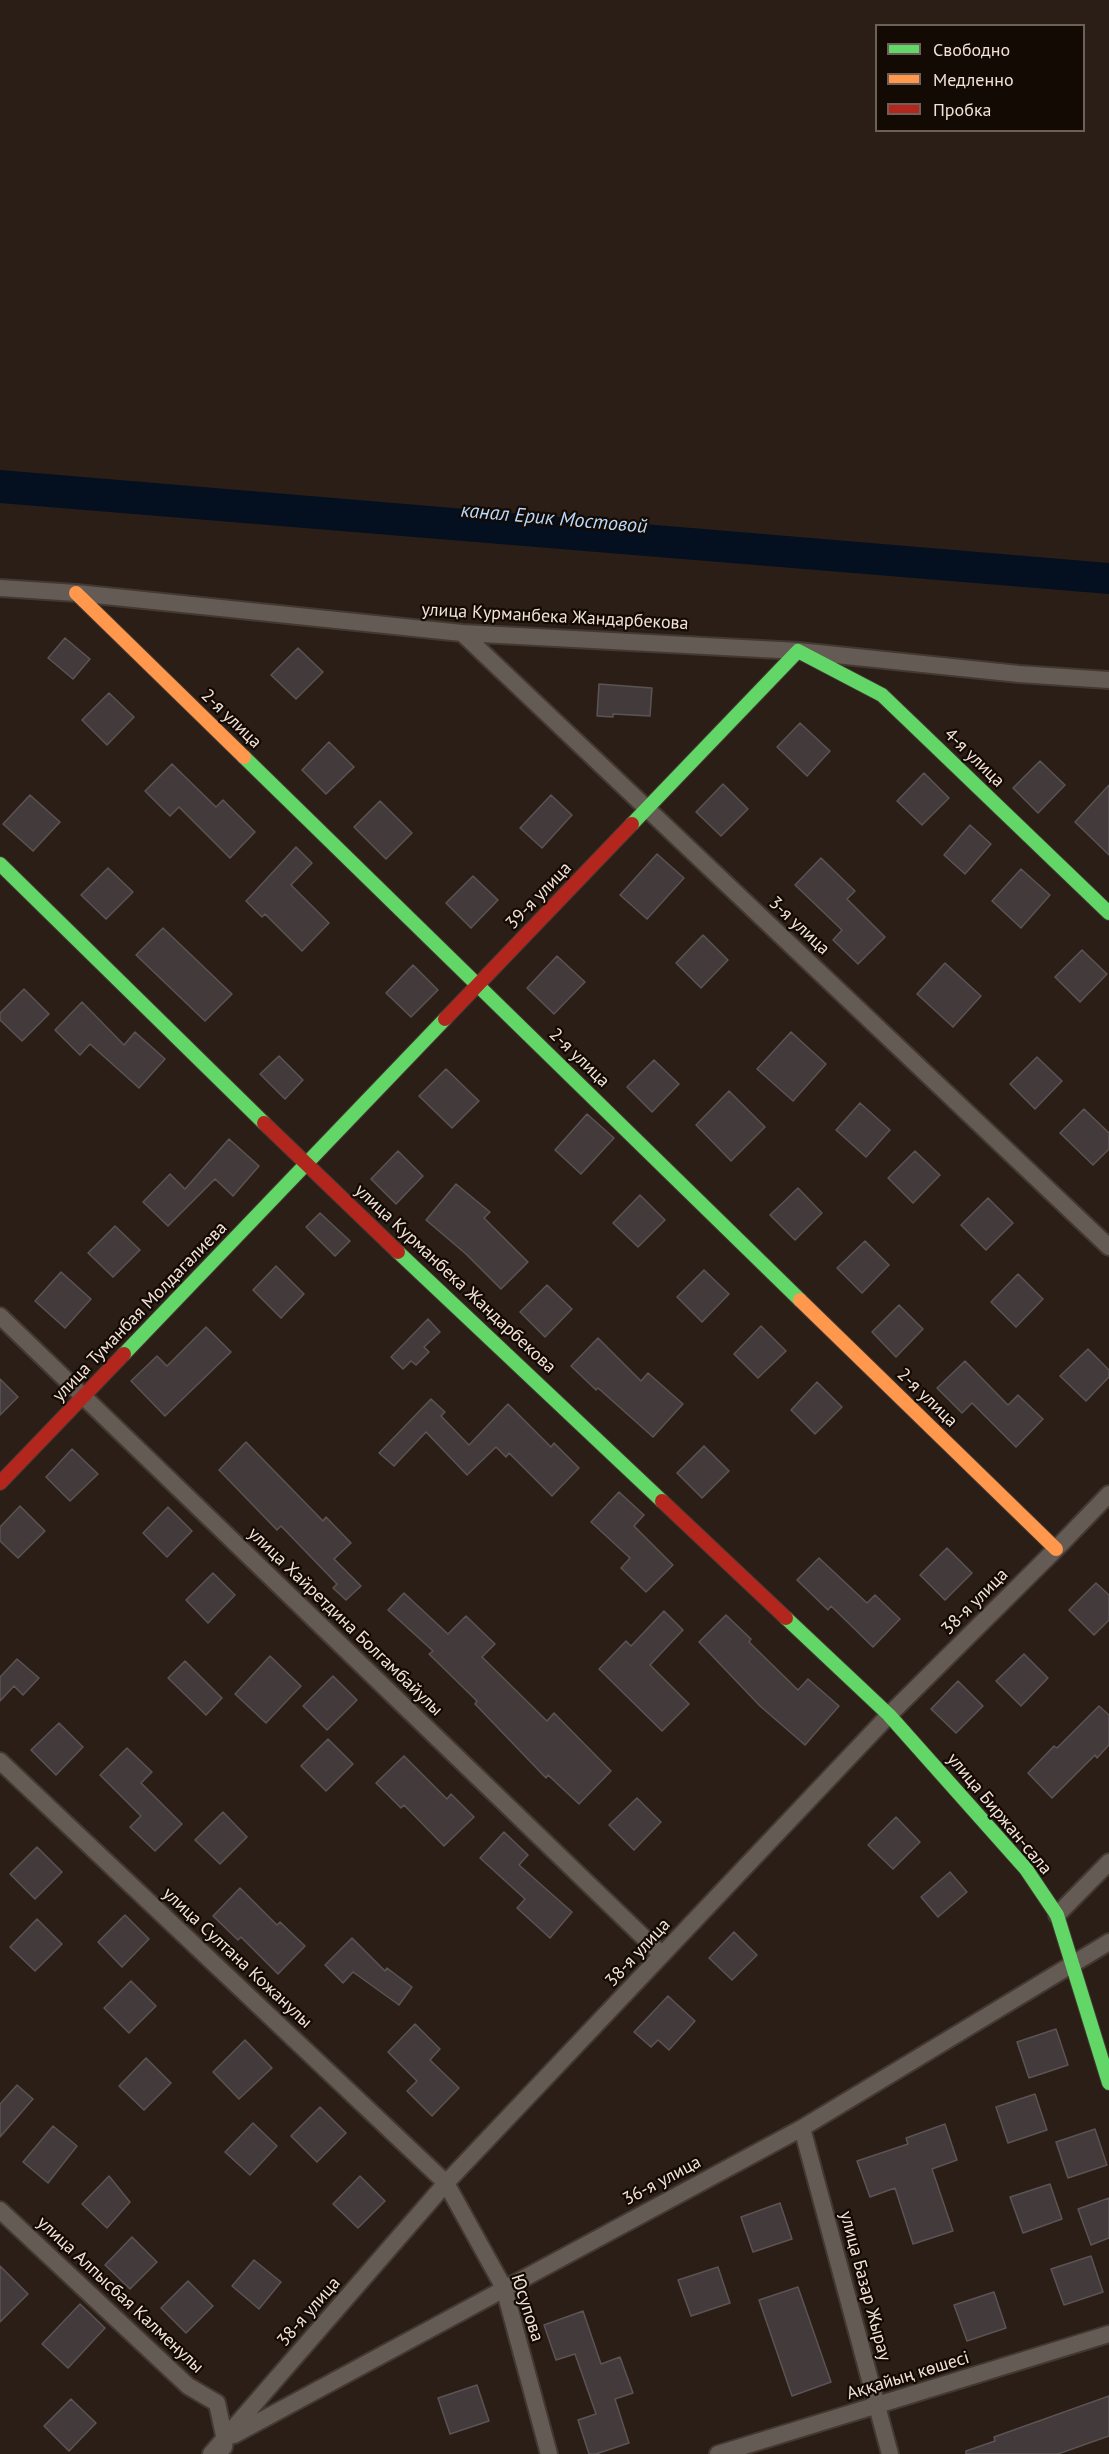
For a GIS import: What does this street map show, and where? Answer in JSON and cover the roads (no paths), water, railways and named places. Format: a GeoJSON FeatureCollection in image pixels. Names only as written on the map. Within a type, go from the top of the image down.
{"type":"FeatureCollection","features":[{"type":"Feature","properties":{"kind":"street","name":"улица Курманбека Жандарбекова"},"geometry":{"type":"LineString","coordinates":[[0,588],[76,593],[462,633],[798,651],[1109,680]]}},
{"type":"Feature","properties":{"kind":"street","name":"2-я улица"},"geometry":{"type":"LineString","coordinates":[[76,593],[1056,1549]]}},
{"type":"Feature","properties":{"kind":"street","name":"3-я улица"},"geometry":{"type":"LineString","coordinates":[[462,633],[1109,1247]]}},
{"type":"Feature","properties":{"kind":"street","name":"39-я улица"},"geometry":{"type":"LineString","coordinates":[[306,1165],[798,651]]}},
{"type":"Feature","properties":{"kind":"street","name":"4-я улица"},"geometry":{"type":"LineString","coordinates":[[798,651],[882,695],[1109,913]]}},
{"type":"Feature","properties":{"kind":"street","name":"улица Курманбека Жандарбекова"},"geometry":{"type":"LineString","coordinates":[[0,864],[306,1165],[889,1715]]}},
{"type":"Feature","properties":{"kind":"street","name":"улица Туманбая Молдагалиева"},"geometry":{"type":"LineString","coordinates":[[0,1483],[306,1165]]}},
{"type":"Feature","properties":{"kind":"street","name":"улица Хайретдина Болгамбайулы"},"geometry":{"type":"LineString","coordinates":[[0,1316],[662,1955]]}},
{"type":"Feature","properties":{"kind":"street","name":"38-я улица"},"geometry":{"type":"LineString","coordinates":[[211,2454],[224,2447],[446,2183],[889,1715],[1109,1494]]}},
{"type":"Feature","properties":{"kind":"street","name":"улица Биржан-сала"},"geometry":{"type":"LineString","coordinates":[[889,1715],[1026,1869],[1057,1915],[1109,2083]]}},
{"type":"Feature","properties":{"kind":"street","name":"улица Султана Кожанулы"},"geometry":{"type":"LineString","coordinates":[[0,1761],[446,2183]]}},
{"type":"Feature","properties":{"kind":"street"},"geometry":{"type":"LineString","coordinates":[[1057,1915],[1109,1862]]}},
{"type":"Feature","properties":{"kind":"street","name":"36-я улица"},"geometry":{"type":"LineString","coordinates":[[224,2447],[504,2288],[802,2128],[1109,1942]]}},
{"type":"Feature","properties":{"kind":"street","name":"улица Базар Жырау"},"geometry":{"type":"LineString","coordinates":[[802,2128],[890,2454]]}},
{"type":"Feature","properties":{"kind":"street","name":"Юсупова"},"geometry":{"type":"LineString","coordinates":[[446,2183],[504,2288],[549,2454]]}},
{"type":"Feature","properties":{"kind":"street","name":"улица Алпысбая Калменулы"},"geometry":{"type":"LineString","coordinates":[[0,2210],[188,2386],[216,2403],[224,2447]]}},
{"type":"Feature","properties":{"kind":"street","name":"Аққайың көшесі"},"geometry":{"type":"LineString","coordinates":[[718,2454],[1109,2334]]}},
{"type":"Feature","properties":{"kind":"water","name":"канал Ерик Мостовой"},"geometry":{"type":"Polygon","coordinates":[[[0,470],[1109,563],[1109,594],[0,503],[0,470]]]}}]}
